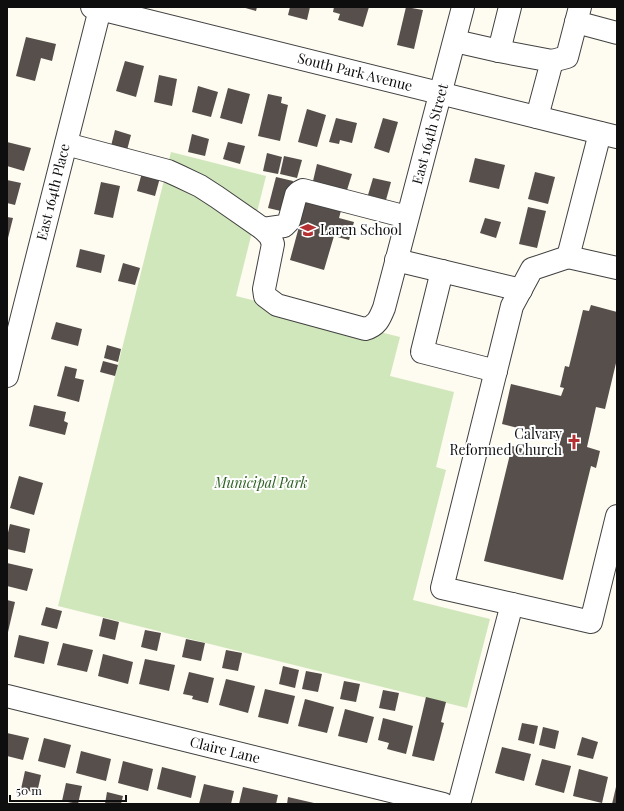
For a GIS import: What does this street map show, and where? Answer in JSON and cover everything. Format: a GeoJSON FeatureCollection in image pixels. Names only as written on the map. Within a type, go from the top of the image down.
{"type":"FeatureCollection","features":[{"type":"Feature","properties":{"kind":"street","name":"East 164th Street"},"geometry":{"type":"LineString","coordinates":[[262,229],[270,236],[273,244],[264,289],[265,296],[277,305],[365,328],[373,326],[379,320],[384,308],[464,7]]}},
{"type":"Feature","properties":{"kind":"street"},"geometry":{"type":"LineString","coordinates":[[499,51],[510,7]]}},
{"type":"Feature","properties":{"kind":"street","name":"South Park Avenue"},"geometry":{"type":"LineString","coordinates":[[96,8],[608,135]]}},
{"type":"Feature","properties":{"kind":"street","name":"East 164th Place"},"geometry":{"type":"LineString","coordinates":[[9,363],[66,144],[96,8]]}},
{"type":"Feature","properties":{"kind":"street"},"geometry":{"type":"LineString","coordinates":[[454,40],[499,51],[552,61],[567,57],[578,14],[617,33]]}},
{"type":"Feature","properties":{"kind":"street"},"geometry":{"type":"LineString","coordinates":[[537,117],[552,61]]}},
{"type":"Feature","properties":{"kind":"street"},"geometry":{"type":"LineString","coordinates":[[568,257],[608,135]]}},
{"type":"Feature","properties":{"kind":"street"},"geometry":{"type":"LineString","coordinates":[[66,144],[168,171],[211,193],[262,229],[284,226],[289,221],[296,195],[303,190],[407,217]]}},
{"type":"Feature","properties":{"kind":"street"},"geometry":{"type":"LineString","coordinates":[[617,268],[568,257],[532,269],[512,306],[442,588],[591,622],[617,516]]}},
{"type":"Feature","properties":{"kind":"street"},"geometry":{"type":"LineString","coordinates":[[396,260],[521,290]]}},
{"type":"Feature","properties":{"kind":"street"},"geometry":{"type":"LineString","coordinates":[[442,271],[422,352],[496,371]]}},
{"type":"Feature","properties":{"kind":"street"},"geometry":{"type":"LineString","coordinates":[[459,804],[512,604]]}},
{"type":"Feature","properties":{"kind":"street","name":"Claire Lane"},"geometry":{"type":"LineString","coordinates":[[7,696],[442,804]]}},
{"type":"Feature","properties":{"kind":"green space","name":"Municipal Park"},"geometry":{"type":"Polygon","coordinates":[[[171,152],[266,176],[236,296],[400,337],[390,376],[454,392],[436,467],[446,470],[413,600],[490,619],[467,708],[58,606],[171,152]]]}},
{"type":"Feature","properties":{"kind":"building"},"geometry":{"type":"Polygon","coordinates":[[[242,7],[257,7],[256,11],[242,7]]]}},
{"type":"Feature","properties":{"kind":"building"},"geometry":{"type":"Polygon","coordinates":[[[290,7],[310,7],[307,20],[288,15],[290,7]]]}},
{"type":"Feature","properties":{"kind":"building"},"geometry":{"type":"Polygon","coordinates":[[[334,7],[369,7],[363,27],[338,20],[340,14],[333,12],[334,7]]]}},
{"type":"Feature","properties":{"kind":"building"},"geometry":{"type":"Polygon","coordinates":[[[406,7],[423,10],[414,49],[397,45],[406,7]]]}},
{"type":"Feature","properties":{"kind":"building"},"geometry":{"type":"Polygon","coordinates":[[[26,37],[56,44],[52,61],[41,58],[35,81],[16,76],[26,37]]]}},
{"type":"Feature","properties":{"kind":"building"},"geometry":{"type":"Polygon","coordinates":[[[125,61],[144,66],[136,97],[116,91],[125,61]]]}},
{"type":"Feature","properties":{"kind":"building"},"geometry":{"type":"Polygon","coordinates":[[[159,75],[177,79],[172,106],[154,102],[159,75]]]}},
{"type":"Feature","properties":{"kind":"building"},"geometry":{"type":"Polygon","coordinates":[[[198,86],[218,92],[211,117],[192,112],[198,86]]]}},
{"type":"Feature","properties":{"kind":"building"},"geometry":{"type":"Polygon","coordinates":[[[228,88],[250,94],[242,124],[220,118],[228,88]]]}},
{"type":"Feature","properties":{"kind":"building"},"geometry":{"type":"Polygon","coordinates":[[[268,94],[282,97],[281,103],[288,105],[280,141],[258,136],[268,94]]]}},
{"type":"Feature","properties":{"kind":"building"},"geometry":{"type":"Polygon","coordinates":[[[307,109],[326,115],[317,147],[298,142],[307,109]]]}},
{"type":"Feature","properties":{"kind":"building"},"geometry":{"type":"Polygon","coordinates":[[[336,118],[357,123],[352,143],[340,140],[339,144],[329,142],[336,118]]]}},
{"type":"Feature","properties":{"kind":"building"},"geometry":{"type":"Polygon","coordinates":[[[383,118],[398,122],[389,153],[374,148],[383,118]]]}},
{"type":"Feature","properties":{"kind":"building"},"geometry":{"type":"Polygon","coordinates":[[[115,130],[131,135],[127,150],[111,146],[115,130]]]}},
{"type":"Feature","properties":{"kind":"building"},"geometry":{"type":"Polygon","coordinates":[[[192,134],[209,139],[205,156],[188,152],[192,134]]]}},
{"type":"Feature","properties":{"kind":"building"},"geometry":{"type":"Polygon","coordinates":[[[7,142],[31,148],[24,171],[7,166],[7,142]]]}},
{"type":"Feature","properties":{"kind":"building"},"geometry":{"type":"Polygon","coordinates":[[[228,142],[245,146],[240,164],[223,159],[228,142]]]}},
{"type":"Feature","properties":{"kind":"building"},"geometry":{"type":"Polygon","coordinates":[[[267,153],[282,157],[278,174],[263,171],[267,153]]]}},
{"type":"Feature","properties":{"kind":"building"},"geometry":{"type":"Polygon","coordinates":[[[284,156],[302,160],[297,178],[280,174],[284,156]]]}},
{"type":"Feature","properties":{"kind":"building"},"geometry":{"type":"Polygon","coordinates":[[[475,158],[505,165],[499,189],[469,182],[475,158]]]}},
{"type":"Feature","properties":{"kind":"building"},"geometry":{"type":"Polygon","coordinates":[[[317,164],[352,174],[347,190],[313,181],[317,164]]]}},
{"type":"Feature","properties":{"kind":"building"},"geometry":{"type":"Polygon","coordinates":[[[143,169],[161,174],[155,196],[137,191],[143,169]]]}},
{"type":"Feature","properties":{"kind":"building"},"geometry":{"type":"Polygon","coordinates":[[[535,172],[555,177],[548,204],[528,199],[535,172]]]}},
{"type":"Feature","properties":{"kind":"building"},"geometry":{"type":"Polygon","coordinates":[[[276,177],[293,181],[285,212],[268,208],[276,177]]]}},
{"type":"Feature","properties":{"kind":"building"},"geometry":{"type":"Polygon","coordinates":[[[373,178],[391,182],[386,200],[368,195],[373,178]]]}},
{"type":"Feature","properties":{"kind":"building"},"geometry":{"type":"Polygon","coordinates":[[[7,180],[21,183],[15,205],[7,203],[7,180]]]}},
{"type":"Feature","properties":{"kind":"building"},"geometry":{"type":"Polygon","coordinates":[[[101,182],[120,186],[113,218],[94,214],[101,182]]]}},
{"type":"Feature","properties":{"kind":"building"},"geometry":{"type":"Polygon","coordinates":[[[307,197],[342,207],[339,218],[354,222],[349,240],[334,236],[324,270],[290,260],[307,197]]]}},
{"type":"Feature","properties":{"kind":"building"},"geometry":{"type":"Polygon","coordinates":[[[528,207],[546,211],[537,248],[519,244],[528,207]]]}},
{"type":"Feature","properties":{"kind":"building"},"geometry":{"type":"Polygon","coordinates":[[[7,217],[13,218],[8,238],[7,238],[7,217]]]}},
{"type":"Feature","properties":{"kind":"building"},"geometry":{"type":"Polygon","coordinates":[[[485,218],[501,222],[496,238],[480,233],[485,218]]]}},
{"type":"Feature","properties":{"kind":"building"},"geometry":{"type":"Polygon","coordinates":[[[80,249],[105,255],[101,273],[76,267],[80,249]]]}},
{"type":"Feature","properties":{"kind":"building"},"geometry":{"type":"Polygon","coordinates":[[[123,263],[140,268],[135,285],[118,281],[123,263]]]}},
{"type":"Feature","properties":{"kind":"building","name":"Calvary Reformed Church"},"geometry":{"type":"Polygon","coordinates":[[[591,305],[617,312],[617,359],[605,409],[596,407],[587,447],[600,451],[596,468],[591,466],[563,580],[484,561],[512,446],[556,457],[561,439],[502,424],[511,384],[561,396],[564,388],[560,387],[565,366],[569,367],[583,310],[589,311],[591,305]]]}},
{"type":"Feature","properties":{"kind":"building"},"geometry":{"type":"Polygon","coordinates":[[[56,322],[82,329],[78,346],[51,339],[56,322]]]}},
{"type":"Feature","properties":{"kind":"building"},"geometry":{"type":"Polygon","coordinates":[[[107,345],[121,349],[118,362],[104,358],[107,345]]]}},
{"type":"Feature","properties":{"kind":"building"},"geometry":{"type":"Polygon","coordinates":[[[103,361],[118,365],[115,376],[100,372],[103,361]]]}},
{"type":"Feature","properties":{"kind":"building"},"geometry":{"type":"Polygon","coordinates":[[[65,366],[77,369],[75,378],[84,380],[79,402],[57,396],[65,366]]]}},
{"type":"Feature","properties":{"kind":"building"},"geometry":{"type":"Polygon","coordinates":[[[34,405],[66,412],[64,421],[68,423],[65,435],[29,426],[34,405]]]}},
{"type":"Feature","properties":{"kind":"building"},"geometry":{"type":"Polygon","coordinates":[[[19,476],[43,483],[34,515],[10,508],[19,476]]]}},
{"type":"Feature","properties":{"kind":"building"},"geometry":{"type":"Polygon","coordinates":[[[10,524],[30,529],[25,553],[7,549],[7,537],[10,524]]]}},
{"type":"Feature","properties":{"kind":"building"},"geometry":{"type":"Polygon","coordinates":[[[7,563],[33,569],[27,591],[7,586],[7,563]]]}},
{"type":"Feature","properties":{"kind":"building"},"geometry":{"type":"Polygon","coordinates":[[[7,600],[15,602],[8,632],[7,632],[7,600]]]}},
{"type":"Feature","properties":{"kind":"building"},"geometry":{"type":"Polygon","coordinates":[[[46,607],[62,611],[57,629],[41,625],[46,607]]]}},
{"type":"Feature","properties":{"kind":"building"},"geometry":{"type":"Polygon","coordinates":[[[103,618],[119,622],[115,640],[99,636],[103,618]]]}},
{"type":"Feature","properties":{"kind":"building"},"geometry":{"type":"Polygon","coordinates":[[[145,630],[161,633],[157,651],[141,647],[145,630]]]}},
{"type":"Feature","properties":{"kind":"building"},"geometry":{"type":"Polygon","coordinates":[[[19,635],[49,642],[44,664],[14,657],[19,635]]]}},
{"type":"Feature","properties":{"kind":"building"},"geometry":{"type":"Polygon","coordinates":[[[186,639],[205,643],[201,661],[182,657],[186,639]]]}},
{"type":"Feature","properties":{"kind":"building"},"geometry":{"type":"Polygon","coordinates":[[[63,643],[93,650],[87,672],[57,665],[63,643]]]}},
{"type":"Feature","properties":{"kind":"building"},"geometry":{"type":"Polygon","coordinates":[[[226,650],[242,653],[238,671],[222,668],[226,650]]]}},
{"type":"Feature","properties":{"kind":"building"},"geometry":{"type":"Polygon","coordinates":[[[103,654],[133,662],[128,684],[98,676],[103,654]]]}},
{"type":"Feature","properties":{"kind":"building"},"geometry":{"type":"Polygon","coordinates":[[[145,659],[175,665],[169,691],[139,684],[145,659]]]}},
{"type":"Feature","properties":{"kind":"building"},"geometry":{"type":"Polygon","coordinates":[[[283,666],[299,670],[295,688],[279,684],[283,666]]]}},
{"type":"Feature","properties":{"kind":"building"},"geometry":{"type":"Polygon","coordinates":[[[306,671],[322,674],[318,692],[302,689],[306,671]]]}},
{"type":"Feature","properties":{"kind":"building"},"geometry":{"type":"Polygon","coordinates":[[[189,672],[214,678],[208,703],[192,699],[193,696],[183,694],[189,672]]]}},
{"type":"Feature","properties":{"kind":"building"},"geometry":{"type":"Polygon","coordinates":[[[226,679],[255,686],[248,713],[219,705],[226,679]]]}},
{"type":"Feature","properties":{"kind":"building"},"geometry":{"type":"Polygon","coordinates":[[[344,681],[360,684],[356,702],[340,699],[344,681]]]}},
{"type":"Feature","properties":{"kind":"building"},"geometry":{"type":"Polygon","coordinates":[[[265,689],[295,696],[288,724],[258,717],[265,689]]]}},
{"type":"Feature","properties":{"kind":"building"},"geometry":{"type":"Polygon","coordinates":[[[383,690],[399,693],[395,711],[379,708],[383,690]]]}},
{"type":"Feature","properties":{"kind":"building"},"geometry":{"type":"Polygon","coordinates":[[[426,697],[446,702],[441,722],[444,723],[434,761],[412,756],[426,697]]]}},
{"type":"Feature","properties":{"kind":"building"},"geometry":{"type":"Polygon","coordinates":[[[305,699],[334,707],[327,733],[298,726],[305,699]]]}},
{"type":"Feature","properties":{"kind":"building"},"geometry":{"type":"Polygon","coordinates":[[[345,709],[374,717],[367,743],[338,736],[345,709]]]}},
{"type":"Feature","properties":{"kind":"building"},"geometry":{"type":"Polygon","coordinates":[[[383,718],[413,726],[406,754],[387,749],[389,743],[378,740],[383,718]]]}},
{"type":"Feature","properties":{"kind":"building"},"geometry":{"type":"Polygon","coordinates":[[[522,723],[538,726],[534,744],[518,740],[522,723]]]}},
{"type":"Feature","properties":{"kind":"building"},"geometry":{"type":"Polygon","coordinates":[[[543,727],[559,731],[555,749],[539,745],[543,727]]]}},
{"type":"Feature","properties":{"kind":"building"},"geometry":{"type":"Polygon","coordinates":[[[7,733],[29,738],[23,760],[7,756],[7,733]]]}},
{"type":"Feature","properties":{"kind":"building"},"geometry":{"type":"Polygon","coordinates":[[[582,737],[598,742],[593,759],[577,755],[582,737]]]}},
{"type":"Feature","properties":{"kind":"building"},"geometry":{"type":"Polygon","coordinates":[[[44,738],[71,745],[65,768],[38,761],[44,738]]]}},
{"type":"Feature","properties":{"kind":"building"},"geometry":{"type":"Polygon","coordinates":[[[502,747],[531,754],[524,781],[495,773],[502,747]]]}},
{"type":"Feature","properties":{"kind":"building"},"geometry":{"type":"Polygon","coordinates":[[[81,751],[111,759],[106,781],[76,773],[81,751]]]}},
{"type":"Feature","properties":{"kind":"building"},"geometry":{"type":"Polygon","coordinates":[[[542,759],[571,766],[564,793],[535,785],[542,759]]]}},
{"type":"Feature","properties":{"kind":"building"},"geometry":{"type":"Polygon","coordinates":[[[123,761],[153,769],[148,791],[118,783],[123,761]]]}},
{"type":"Feature","properties":{"kind":"building"},"geometry":{"type":"Polygon","coordinates":[[[162,767],[196,776],[191,798],[157,789],[162,767]]]}},
{"type":"Feature","properties":{"kind":"building"},"geometry":{"type":"Polygon","coordinates":[[[579,769],[608,777],[602,803],[573,796],[579,769]]]}},
{"type":"Feature","properties":{"kind":"building"},"geometry":{"type":"Polygon","coordinates":[[[25,771],[41,775],[37,793],[21,789],[25,771]]]}},
{"type":"Feature","properties":{"kind":"building"},"geometry":{"type":"Polygon","coordinates":[[[66,783],[82,786],[78,804],[62,801],[66,783]]]}},
{"type":"Feature","properties":{"kind":"building"},"geometry":{"type":"Polygon","coordinates":[[[204,784],[234,791],[231,804],[199,804],[204,784]]]}},
{"type":"Feature","properties":{"kind":"building"},"geometry":{"type":"Polygon","coordinates":[[[243,787],[278,795],[276,804],[239,804],[243,787]]]}},
{"type":"Feature","properties":{"kind":"building"},"geometry":{"type":"Polygon","coordinates":[[[616,787],[617,804],[612,804],[616,787]]]}},
{"type":"Feature","properties":{"kind":"building"},"geometry":{"type":"Polygon","coordinates":[[[107,792],[123,796],[121,804],[105,804],[107,792]]]}},
{"type":"Feature","properties":{"kind":"building"},"geometry":{"type":"Polygon","coordinates":[[[288,797],[314,803],[314,804],[287,804],[288,797]]]}},
{"type":"Feature","properties":{"kind":"place","name":"Laren School"},"geometry":{"type":"Point","coordinates":[308,230]}},
{"type":"Feature","properties":{"kind":"place","name":"Calvary Reformed Church"},"geometry":{"type":"Point","coordinates":[574,442]}}]}
